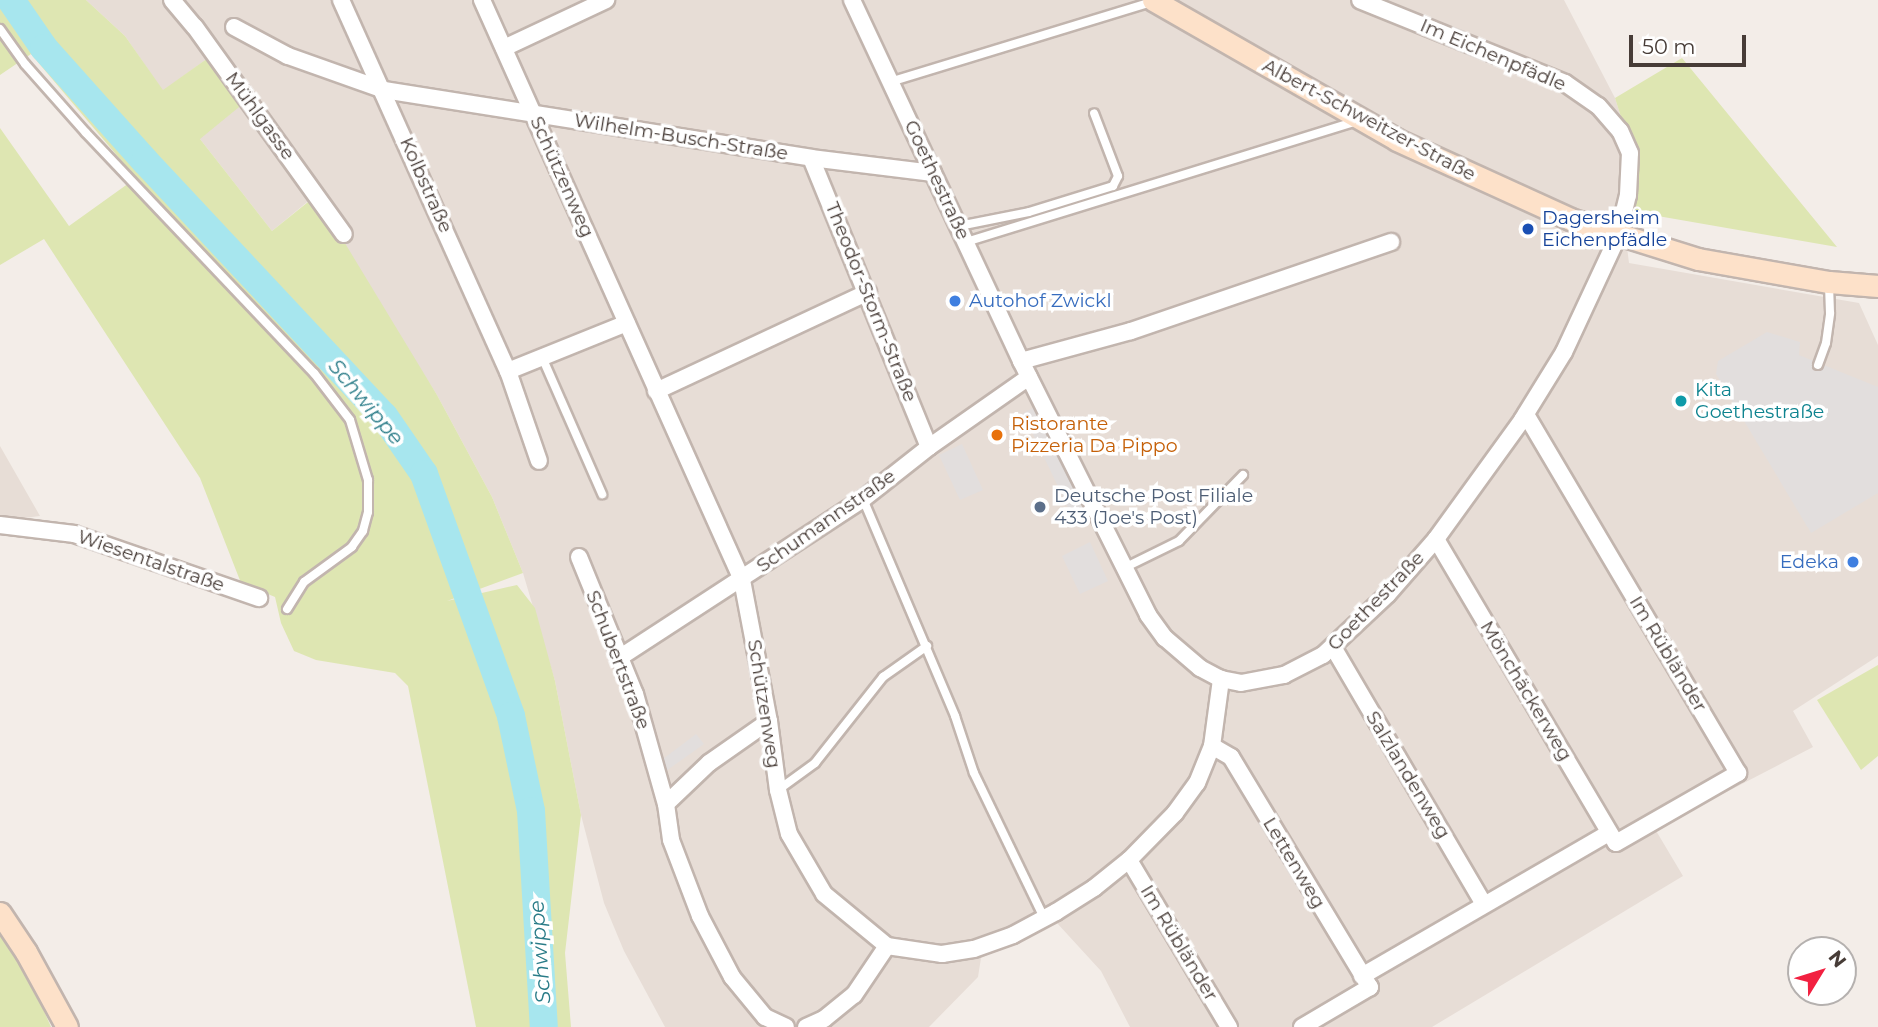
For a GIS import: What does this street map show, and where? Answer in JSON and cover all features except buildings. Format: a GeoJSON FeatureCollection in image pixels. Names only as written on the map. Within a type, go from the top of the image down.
{"type":"FeatureCollection","features":[{"type":"Feature","properties":{"kind":"street","name":"Mühlgasse"},"geometry":{"type":"LineString","coordinates":[[172,0],[203,37],[344,234]]}},
{"type":"Feature","properties":{"kind":"street","name":"Kolbstraße"},"geometry":{"type":"LineString","coordinates":[[341,0],[384,90],[508,371],[539,461]]}},
{"type":"Feature","properties":{"kind":"street","name":"Schützenweg"},"geometry":{"type":"LineString","coordinates":[[482,0],[742,580],[769,721],[778,790],[789,834],[824,894],[887,946]]}},
{"type":"Feature","properties":{"kind":"street"},"geometry":{"type":"LineString","coordinates":[[504,47],[606,0]]}},
{"type":"Feature","properties":{"kind":"street","name":"Goethestraße"},"geometry":{"type":"LineString","coordinates":[[852,0],[1021,361],[1148,615],[1165,638],[1200,668],[1221,679],[1260,682],[1284,675],[1333,647],[1388,594],[1436,539],[1526,414],[1564,352],[1618,236]]}},
{"type":"Feature","properties":{"kind":"street","name":"Albert-Schweitzer-Straße"},"geometry":{"type":"LineString","coordinates":[[1154,1],[1360,120],[1514,195],[1618,236],[1698,259],[1829,282],[1878,286]]}},
{"type":"Feature","properties":{"kind":"street","name":"Im Eichenpfädle"},"geometry":{"type":"LineString","coordinates":[[1367,1],[1565,83],[1598,106],[1620,131],[1630,153],[1628,195],[1618,236]]}},
{"type":"Feature","properties":{"kind":"street","name":"Wilhelm-Busch-Straße"},"geometry":{"type":"LineString","coordinates":[[234,27],[288,56],[384,90],[534,112],[811,159],[933,173]]}},
{"type":"Feature","properties":{"kind":"street","name":"Theodor-Storm-Straße"},"geometry":{"type":"LineString","coordinates":[[811,159],[868,292],[929,447]]}},
{"type":"Feature","properties":{"kind":"street"},"geometry":{"type":"LineString","coordinates":[[1021,361],[1131,331],[1391,242]]}},
{"type":"Feature","properties":{"kind":"street"},"geometry":{"type":"LineString","coordinates":[[656,391],[868,292]]}},
{"type":"Feature","properties":{"kind":"street"},"geometry":{"type":"LineString","coordinates":[[508,371],[627,323]]}},
{"type":"Feature","properties":{"kind":"street","name":"Schumannstraße"},"geometry":{"type":"LineString","coordinates":[[619,657],[742,580],[863,499],[929,447],[1029,377]]}},
{"type":"Feature","properties":{"kind":"street","name":"Im Rübländer"},"geometry":{"type":"LineString","coordinates":[[1302,1027],[1366,981],[1484,904],[1738,773],[1526,414]]}},
{"type":"Feature","properties":{"kind":"street","name":"Wiesentalstraße"},"geometry":{"type":"LineString","coordinates":[[0,525],[74,534],[258,598]]}},
{"type":"Feature","properties":{"kind":"street","name":"Mönchäckerweg"},"geometry":{"type":"LineString","coordinates":[[1436,539],[1613,838]]}},
{"type":"Feature","properties":{"kind":"street","name":"Schubertstraße"},"geometry":{"type":"LineString","coordinates":[[579,557],[635,694],[666,804],[671,840],[695,903],[732,977],[765,1017],[786,1027]]}},
{"type":"Feature","properties":{"kind":"street","name":"Salzlandenweg"},"geometry":{"type":"LineString","coordinates":[[1333,647],[1484,904]]}},
{"type":"Feature","properties":{"kind":"street"},"geometry":{"type":"LineString","coordinates":[[806,1027],[824,1019],[854,995],[887,946],[942,954],[962,951],[1013,934],[1094,888],[1129,860],[1189,793],[1212,746],[1221,679]]}},
{"type":"Feature","properties":{"kind":"street"},"geometry":{"type":"LineString","coordinates":[[666,804],[709,763],[769,721]]}},
{"type":"Feature","properties":{"kind":"street","name":"Lettenweg"},"geometry":{"type":"LineString","coordinates":[[1212,746],[1231,757],[1366,981]]}},
{"type":"Feature","properties":{"kind":"street","name":"Im Rübländer"},"geometry":{"type":"LineString","coordinates":[[1129,860],[1229,1027]]}},
{"type":"Feature","properties":{"kind":"street"},"geometry":{"type":"LineString","coordinates":[[0,912],[26,951],[67,1027]]}},
{"type":"Feature","properties":{"kind":"lane"},"geometry":{"type":"LineString","coordinates":[[890,82],[1154,1]]}},
{"type":"Feature","properties":{"kind":"lane"},"geometry":{"type":"LineString","coordinates":[[0,29],[25,64],[86,133],[314,373],[350,420],[368,480],[368,512],[363,531],[352,547],[304,582],[287,609]]}},
{"type":"Feature","properties":{"kind":"lane"},"geometry":{"type":"LineString","coordinates":[[958,227],[1029,212],[1113,186],[1118,176],[1094,113]]}},
{"type":"Feature","properties":{"kind":"lane"},"geometry":{"type":"LineString","coordinates":[[965,242],[1360,120]]}},
{"type":"Feature","properties":{"kind":"lane"},"geometry":{"type":"LineString","coordinates":[[1818,365],[1826,344],[1830,313],[1829,282]]}},
{"type":"Feature","properties":{"kind":"lane"},"geometry":{"type":"LineString","coordinates":[[542,358],[603,494]]}},
{"type":"Feature","properties":{"kind":"lane"},"geometry":{"type":"LineString","coordinates":[[1124,568],[1179,541],[1243,475]]}},
{"type":"Feature","properties":{"kind":"lane"},"geometry":{"type":"LineString","coordinates":[[863,499],[927,646],[974,773],[1044,918]]}},
{"type":"Feature","properties":{"kind":"lane"},"geometry":{"type":"LineString","coordinates":[[778,790],[815,763],[883,677],[927,646]]}},
{"type":"Feature","properties":{"kind":"shaded area"},"geometry":{"type":"Polygon","coordinates":[[[86,0],[1564,0],[1615,98],[1633,155],[1626,239],[1629,263],[1859,303],[1878,345],[1878,656],[1793,711],[1813,747],[1655,829],[1683,876],[1432,1027],[1130,1027],[1101,971],[1057,923],[981,958],[978,977],[929,1027],[665,1027],[624,951],[604,903],[581,815],[555,681],[523,573],[492,497],[437,395],[312,198],[272,231],[200,139],[208,58],[163,91],[125,36],[86,0]]]}},
{"type":"Feature","properties":{"kind":"shaded area"},"geometry":{"type":"Polygon","coordinates":[[[1767,332],[1800,342],[1799,355],[1878,387],[1878,493],[1811,533],[1716,374],[1718,361],[1767,332]]]}},
{"type":"Feature","properties":{"kind":"shaded area"},"geometry":{"type":"Polygon","coordinates":[[[1035,407],[1083,509],[1071,514],[1023,413],[1035,407]]]}},
{"type":"Feature","properties":{"kind":"shaded area"},"geometry":{"type":"Polygon","coordinates":[[[962,444],[983,490],[960,500],[939,455],[962,444]]]}},
{"type":"Feature","properties":{"kind":"shaded area"},"geometry":{"type":"Polygon","coordinates":[[[0,446],[40,516],[0,521],[0,446]]]}},
{"type":"Feature","properties":{"kind":"shaded area"},"geometry":{"type":"Polygon","coordinates":[[[1090,542],[1108,581],[1080,594],[1062,556],[1090,542]]]}},
{"type":"Feature","properties":{"kind":"shaded area"},"geometry":{"type":"Polygon","coordinates":[[[696,734],[704,744],[666,771],[659,762],[696,734]]]}},
{"type":"Feature","properties":{"kind":"green space"},"geometry":{"type":"Polygon","coordinates":[[[0,0],[86,0],[125,36],[163,90],[208,58],[244,103],[200,139],[272,231],[313,198],[340,235],[437,395],[492,497],[523,573],[447,601],[517,585],[535,608],[555,681],[581,815],[565,953],[571,1027],[476,1027],[408,686],[395,673],[316,660],[294,651],[281,623],[275,597],[241,583],[200,478],[44,239],[0,265],[0,128],[69,226],[136,178],[31,54],[0,75],[0,0]]]}},
{"type":"Feature","properties":{"kind":"green space"},"geometry":{"type":"Polygon","coordinates":[[[1682,58],[1837,247],[1629,211],[1633,155],[1615,98],[1682,58]]]}},
{"type":"Feature","properties":{"kind":"green space"},"geometry":{"type":"Polygon","coordinates":[[[1878,665],[1878,756],[1861,770],[1817,700],[1878,665]]]}},
{"type":"Feature","properties":{"kind":"green space"},"geometry":{"type":"Polygon","coordinates":[[[0,933],[33,986],[51,1027],[0,1027],[0,933]]]}},
{"type":"Feature","properties":{"kind":"waterway","name":"Schwippe"},"geometry":{"type":"LineString","coordinates":[[11,0],[44,48],[145,161],[384,416],[424,474],[511,716],[531,811],[544,1027]]}},
{"type":"Feature","properties":{"kind":"place","name":"Dagersheim Eichenpfädle"},"geometry":{"type":"Point","coordinates":[1528,229]}},
{"type":"Feature","properties":{"kind":"place","name":"Autohof Zwickl"},"geometry":{"type":"Point","coordinates":[955,301]}},
{"type":"Feature","properties":{"kind":"place","name":"Kita Goethestraße"},"geometry":{"type":"Point","coordinates":[1681,401]}},
{"type":"Feature","properties":{"kind":"place","name":"Ristorante Pizzeria Da Pippo"},"geometry":{"type":"Point","coordinates":[997,435]}},
{"type":"Feature","properties":{"kind":"place","name":"Deutsche Post Filiale 433 (Joe's Post)"},"geometry":{"type":"Point","coordinates":[1040,507]}},
{"type":"Feature","properties":{"kind":"place","name":"Edeka"},"geometry":{"type":"Point","coordinates":[1853,562]}}]}
